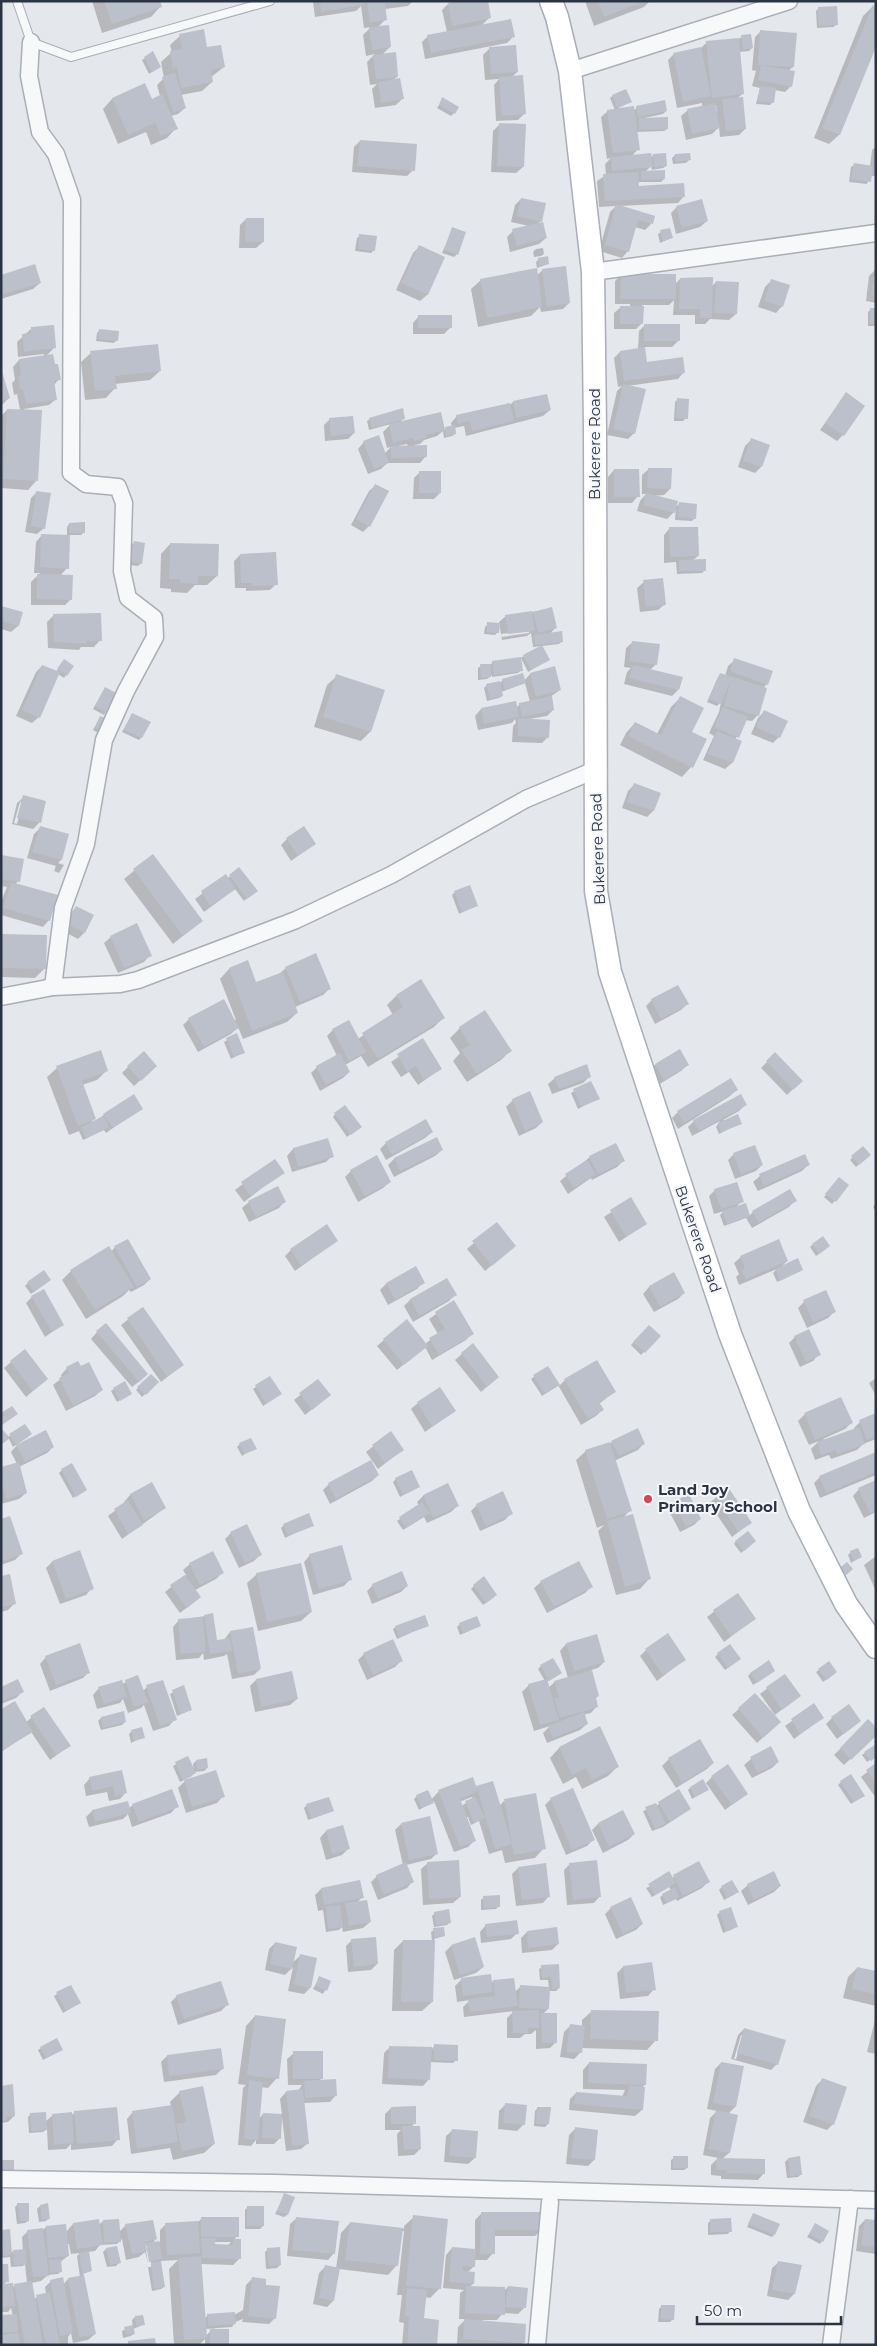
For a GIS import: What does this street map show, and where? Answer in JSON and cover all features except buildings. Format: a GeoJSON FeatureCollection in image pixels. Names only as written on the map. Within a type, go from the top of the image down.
{"type":"FeatureCollection","features":[{"type":"Feature","properties":{"kind":"street","name":"Bukerere Road"},"geometry":{"type":"LineString","coordinates":[[551,1],[557,17],[570,71],[593,272],[596,891],[610,972],[642,1075],[730,1334],[799,1511],[846,1604],[876,1647]]}},
{"type":"Feature","properties":{"kind":"street"},"geometry":{"type":"LineString","coordinates":[[570,71],[789,1]]}},
{"type":"Feature","properties":{"kind":"street"},"geometry":{"type":"LineString","coordinates":[[31,42],[29,76],[40,132],[56,154],[72,200],[71,473],[86,484],[118,487],[124,503],[122,571],[128,598],[154,618],[155,637],[126,691],[104,740],[86,844],[63,908],[53,987]]}},
{"type":"Feature","properties":{"kind":"street"},"geometry":{"type":"LineString","coordinates":[[593,272],[876,233]]}},
{"type":"Feature","properties":{"kind":"street"},"geometry":{"type":"LineString","coordinates":[[1,997],[53,987],[120,984],[138,980],[296,920],[391,875],[526,799],[595,770]]}},
{"type":"Feature","properties":{"kind":"street"},"geometry":{"type":"LineString","coordinates":[[1,2179],[265,2183],[876,2200]]}},
{"type":"Feature","properties":{"kind":"street"},"geometry":{"type":"LineString","coordinates":[[831,2345],[850,2199]]}},
{"type":"Feature","properties":{"kind":"street"},"geometry":{"type":"LineString","coordinates":[[537,2345],[550,2202]]}},
{"type":"Feature","properties":{"kind":"lane"},"geometry":{"type":"LineString","coordinates":[[17,1],[31,42],[71,57],[270,1]]}},
{"type":"Feature","properties":{"kind":"place","name":"Land Joy Primary School"},"geometry":{"type":"Point","coordinates":[648,1499]}}]}
